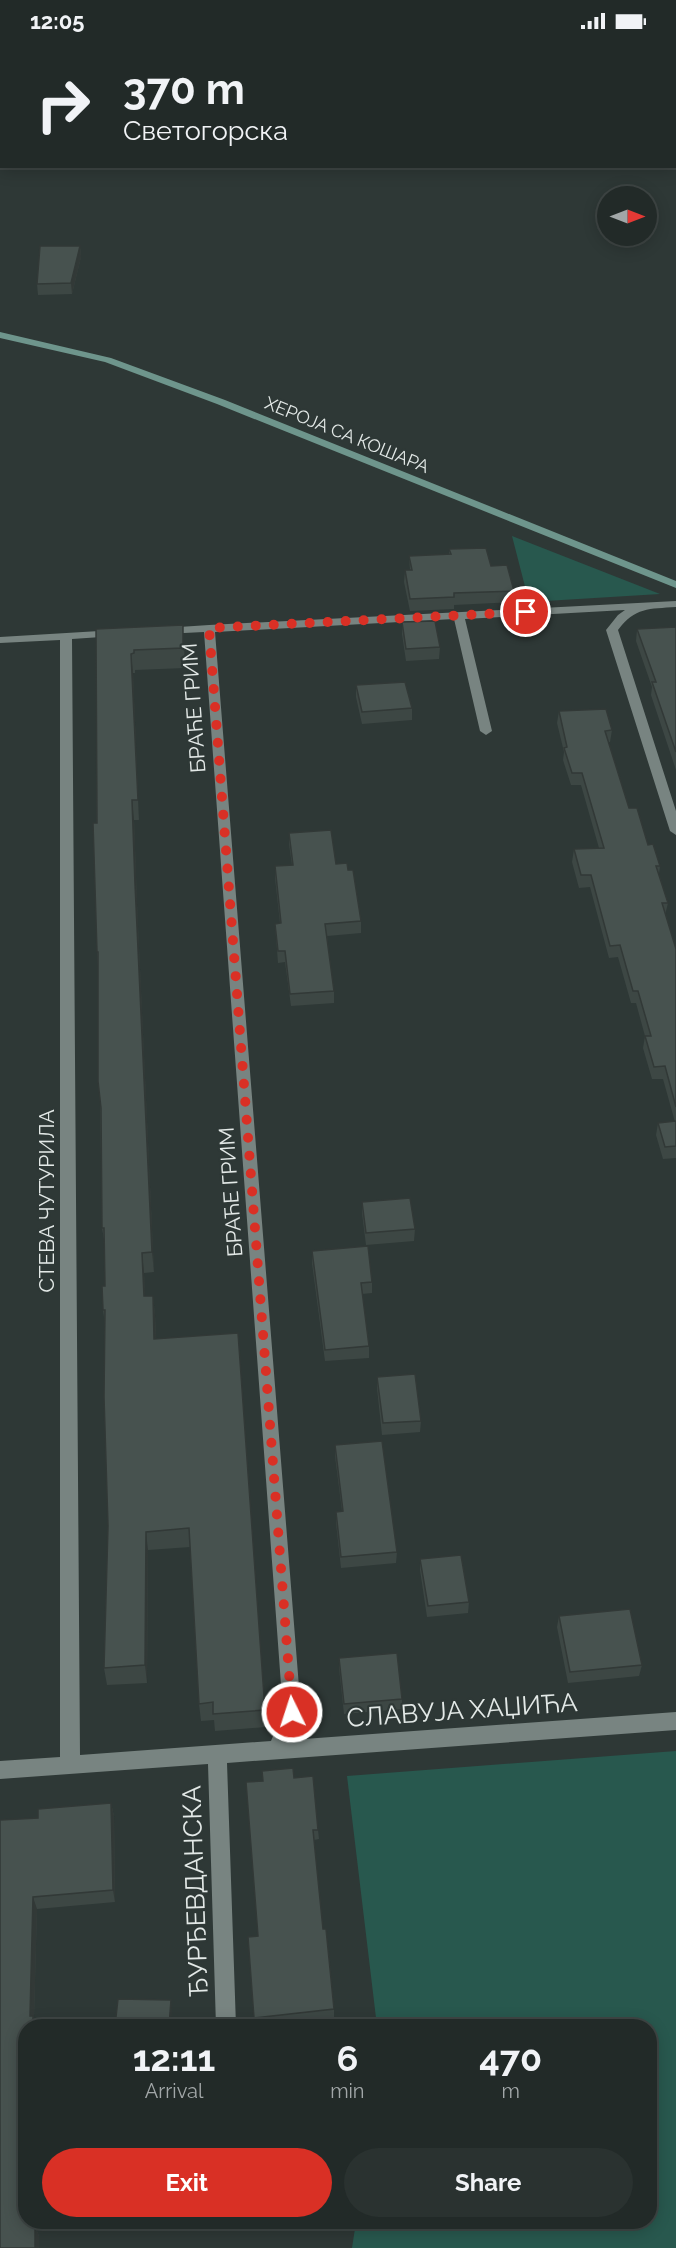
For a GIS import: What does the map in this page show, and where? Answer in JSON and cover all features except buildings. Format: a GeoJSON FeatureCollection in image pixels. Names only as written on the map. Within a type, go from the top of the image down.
{"type":"FeatureCollection","features":[{"type":"Feature","properties":{"kind":"street","name":"ХЕРОЈА СА КОШАРА"},"geometry":{"type":"LineString","coordinates":[[0,335],[108,360],[222,402],[676,585]]}},
{"type":"Feature","properties":{"kind":"street"},"geometry":{"type":"LineString","coordinates":[[149,632],[676,604]]}},
{"type":"Feature","properties":{"kind":"street"},"geometry":{"type":"LineString","coordinates":[[638,607],[622,617],[612,630],[676,831]]}},
{"type":"Feature","properties":{"kind":"street"},"geometry":{"type":"LineString","coordinates":[[459,616],[486,731]]}},
{"type":"Feature","properties":{"kind":"street","name":"БРАЋЕ ГРИМ"},"geometry":{"type":"LineString","coordinates":[[209,628],[292,1712],[277,1750]]}},
{"type":"Feature","properties":{"kind":"street"},"geometry":{"type":"LineString","coordinates":[[0,640],[126,633]]}},
{"type":"Feature","properties":{"kind":"street","name":"СТЕВА ЧУТУРИЛА"},"geometry":{"type":"LineString","coordinates":[[66,636],[70,1765]]}},
{"type":"Feature","properties":{"kind":"street","name":"СЛАВУЈА ХАЏИЋА"},"geometry":{"type":"LineString","coordinates":[[0,1770],[676,1721]]}},
{"type":"Feature","properties":{"kind":"street","name":"ЂУРЂЕВДАНСКА"},"geometry":{"type":"LineString","coordinates":[[217,1754],[226,2019]]}},
{"type":"Feature","properties":{"kind":"green space"},"geometry":{"type":"Polygon","coordinates":[[[512,536],[660,594],[529,602],[512,536]]]}},
{"type":"Feature","properties":{"kind":"green space"},"geometry":{"type":"Polygon","coordinates":[[[676,1751],[676,2248],[352,2248],[355,2229],[657,2229],[657,2019],[376,2019],[347,1776],[676,1751]]]}},
{"type":"Feature","properties":{"kind":"route"},"geometry":{"type":"LineString","coordinates":[[292,1712],[209,628],[526,612]]}}]}
